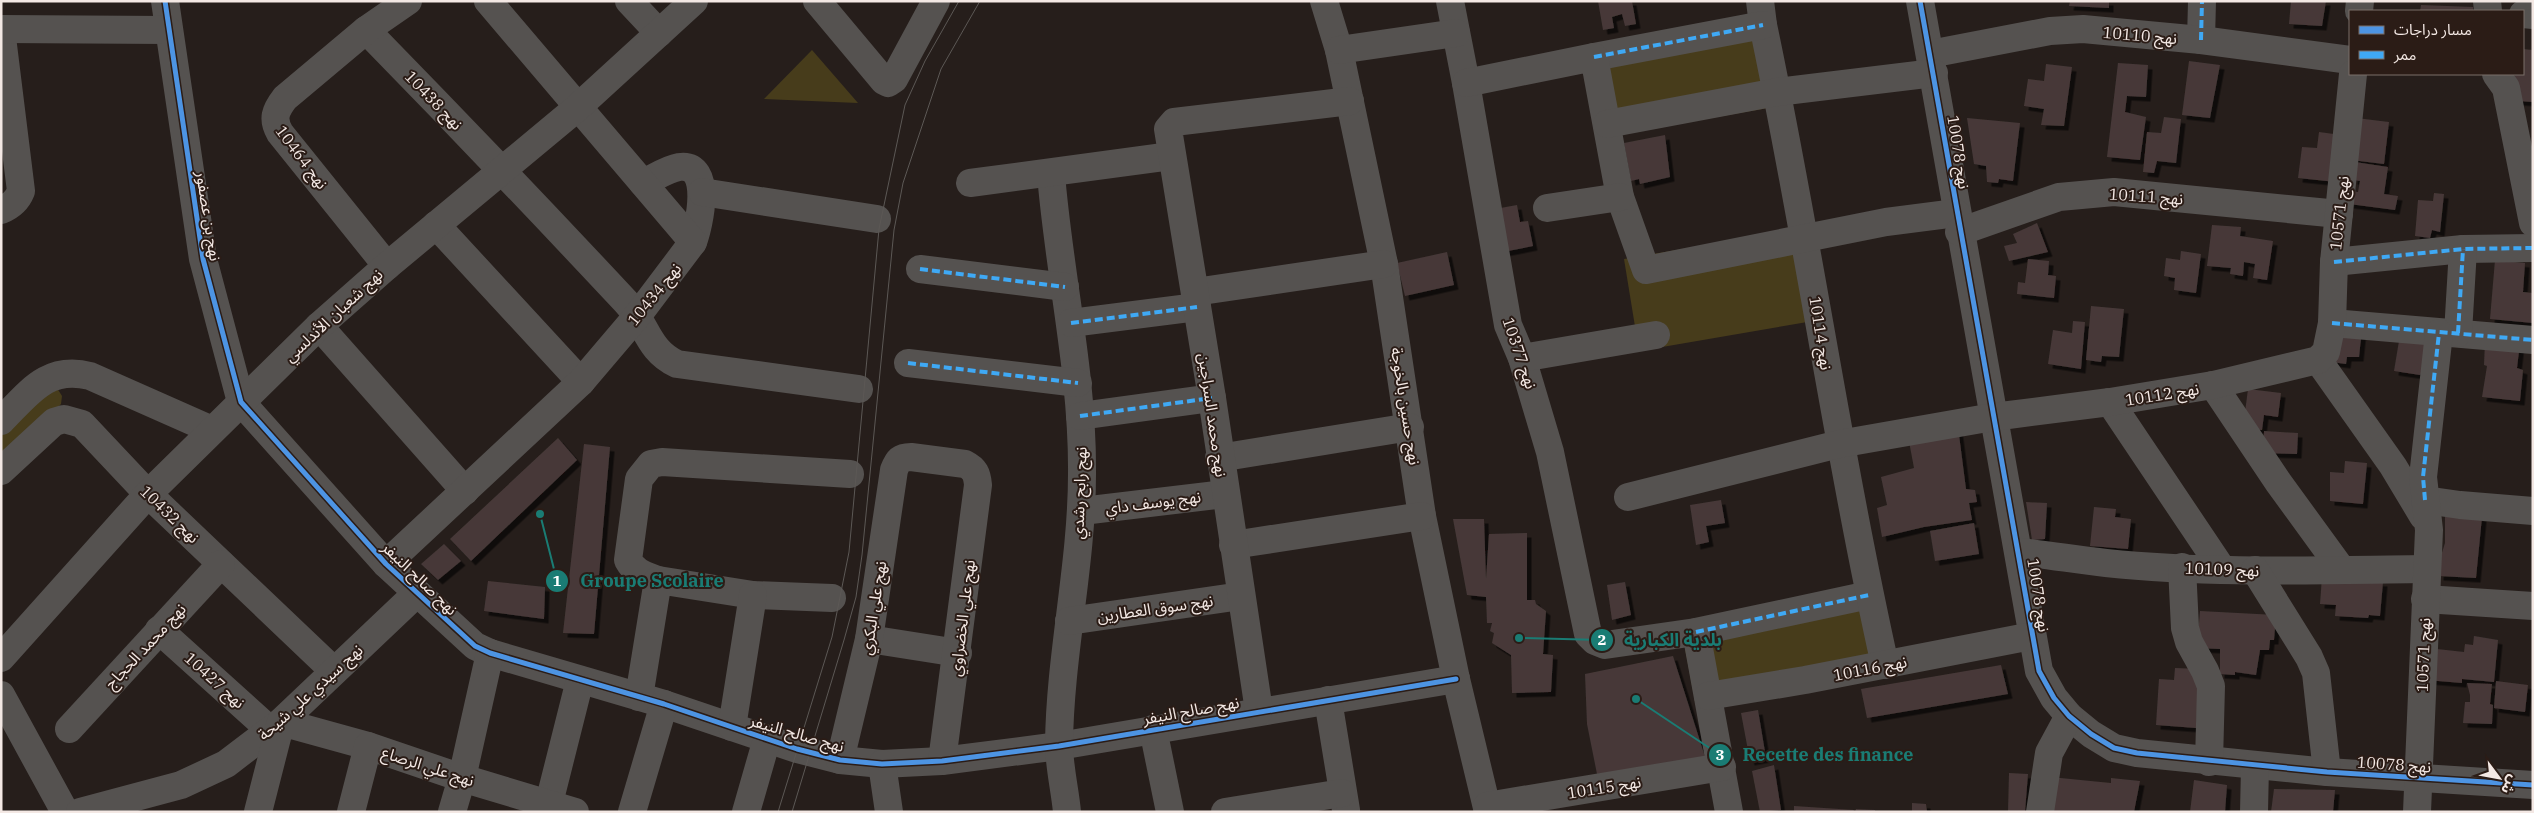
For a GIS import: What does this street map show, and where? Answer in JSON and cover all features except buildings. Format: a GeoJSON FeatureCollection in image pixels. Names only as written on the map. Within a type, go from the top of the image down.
{"type":"FeatureCollection","features":[{"type":"Feature","properties":{"kind":"street","name":"نهج بن عصفور"},"geometry":{"type":"LineString","coordinates":[[165,1],[203,259],[241,402]]}},
{"type":"Feature","properties":{"kind":"street","name":"نهج 10464"},"geometry":{"type":"LineString","coordinates":[[387,266],[280,134],[274,122],[276,109],[285,98],[366,30],[408,1]]}},
{"type":"Feature","properties":{"kind":"street"},"geometry":{"type":"LineString","coordinates":[[488,1],[577,108],[693,242]]}},
{"type":"Feature","properties":{"kind":"street"},"geometry":{"type":"LineString","coordinates":[[629,1],[659,33]]}},
{"type":"Feature","properties":{"kind":"street","name":"نهج شعبان الأندلسي"},"geometry":{"type":"LineString","coordinates":[[1,658],[148,494],[319,326],[387,266],[577,108],[694,1]]}},
{"type":"Feature","properties":{"kind":"street"},"geometry":{"type":"LineString","coordinates":[[816,1],[884,81],[891,82],[894,80],[936,1]]}},
{"type":"Feature","properties":{"kind":"street","name":"نهج حسين بالخوجة"},"geometry":{"type":"LineString","coordinates":[[1324,1],[1340,50],[1384,264],[1422,516],[1456,679],[1488,809]]}},
{"type":"Feature","properties":{"kind":"street","name":"نهج 10377"},"geometry":{"type":"LineString","coordinates":[[1450,1],[1508,325],[1522,358],[1550,452],[1588,634],[1595,641],[1604,645],[1696,632]]}},
{"type":"Feature","properties":{"kind":"street","name":"نهج 10078"},"geometry":{"type":"LineString","coordinates":[[1920,1],[1993,417],[2020,552],[2032,636],[2039,671],[2054,698],[2069,716],[2090,734],[2114,748],[2137,753],[2209,762],[2327,772],[2533,785]]}},
{"type":"Feature","properties":{"kind":"street"},"geometry":{"type":"LineString","coordinates":[[2201,40],[2202,1]]}},
{"type":"Feature","properties":{"kind":"street"},"geometry":{"type":"LineString","coordinates":[[1466,83],[1594,57],[1761,13]]}},
{"type":"Feature","properties":{"kind":"street","name":"نهج 10114"},"geometry":{"type":"LineString","coordinates":[[1761,13],[1805,238],[1839,444],[1885,665]]}},
{"type":"Feature","properties":{"kind":"street"},"geometry":{"type":"LineString","coordinates":[[1,210],[10,206],[18,198],[21,185],[1,29],[168,30]]}},
{"type":"Feature","properties":{"kind":"street","name":"نهج 10110"},"geometry":{"type":"LineString","coordinates":[[1606,124],[1932,64],[2050,31],[2083,29],[2201,40],[2349,60]]}},
{"type":"Feature","properties":{"kind":"street","name":"نهج 10438"},"geometry":{"type":"LineString","coordinates":[[366,30],[502,170],[638,315],[655,349],[665,358],[677,364],[859,389]]}},
{"type":"Feature","properties":{"kind":"street"},"geometry":{"type":"LineString","coordinates":[[1340,50],[1456,33]]}},
{"type":"Feature","properties":{"kind":"street"},"geometry":{"type":"LineString","coordinates":[[1547,208],[1620,197],[1594,57]]}},
{"type":"Feature","properties":{"kind":"street","name":"نهج 10571"},"geometry":{"type":"LineString","coordinates":[[2322,356],[2332,323],[2334,262],[2353,75]]}},
{"type":"Feature","properties":{"kind":"street"},"geometry":{"type":"LineString","coordinates":[[2497,75],[2522,116],[2533,224]]}},
{"type":"Feature","properties":{"kind":"street","name":"نهج محمد السراجين"},"geometry":{"type":"LineString","coordinates":[[1259,711],[1219,458],[1212,398],[1168,129],[1174,122],[1350,101]]}},
{"type":"Feature","properties":{"kind":"street"},"geometry":{"type":"LineString","coordinates":[[970,183],[1051,174],[1171,156]]}},
{"type":"Feature","properties":{"kind":"street"},"geometry":{"type":"LineString","coordinates":[[643,182],[677,167],[685,167],[696,174],[702,192],[701,212],[693,242]]}},
{"type":"Feature","properties":{"kind":"street","name":"نهج رابح رشدي"},"geometry":{"type":"LineString","coordinates":[[1051,174],[1055,225],[1078,383],[1080,416],[1082,511],[1069,621],[1059,746],[1067,812]]}},
{"type":"Feature","properties":{"kind":"street"},"geometry":{"type":"LineString","coordinates":[[702,192],[877,219]]}},
{"type":"Feature","properties":{"kind":"street","name":"نهج 10111"},"geometry":{"type":"LineString","coordinates":[[1620,197],[1646,270],[1886,222],[1958,222],[2059,197],[2085,194],[2114,192],[2339,214]]}},
{"type":"Feature","properties":{"kind":"street"},"geometry":{"type":"LineString","coordinates":[[436,225],[581,382]]}},
{"type":"Feature","properties":{"kind":"street","name":"نهج 10434"},"geometry":{"type":"LineString","coordinates":[[386,564],[581,382],[638,315],[693,242]]}},
{"type":"Feature","properties":{"kind":"street"},"geometry":{"type":"LineString","coordinates":[[2334,262],[2463,249],[2533,248]]}},
{"type":"Feature","properties":{"kind":"street","name":"نهج 10571"},"geometry":{"type":"LineString","coordinates":[[2416,812],[2419,778],[2425,570],[2428,530],[2423,476],[2463,249]]}},
{"type":"Feature","properties":{"kind":"street"},"geometry":{"type":"LineString","coordinates":[[1070,323],[1384,264]]}},
{"type":"Feature","properties":{"kind":"street"},"geometry":{"type":"LineString","coordinates":[[920,269],[1065,287]]}},
{"type":"Feature","properties":{"kind":"street"},"geometry":{"type":"LineString","coordinates":[[2332,323],[2533,340]]}},
{"type":"Feature","properties":{"kind":"street"},"geometry":{"type":"LineString","coordinates":[[319,326],[465,490]]}},
{"type":"Feature","properties":{"kind":"street"},"geometry":{"type":"LineString","coordinates":[[1522,358],[1656,335]]}},
{"type":"Feature","properties":{"kind":"street"},"geometry":{"type":"LineString","coordinates":[[2322,356],[2418,507],[2428,530]]}},
{"type":"Feature","properties":{"kind":"street","name":"نهج 10112"},"geometry":{"type":"LineString","coordinates":[[1628,497],[1839,444],[1993,417],[2110,402],[2213,385],[2322,356]]}},
{"type":"Feature","properties":{"kind":"street"},"geometry":{"type":"LineString","coordinates":[[908,362],[1078,383]]}},
{"type":"Feature","properties":{"kind":"street"},"geometry":{"type":"LineString","coordinates":[[1,420],[40,382],[58,374],[74,372],[90,376],[212,430]]}},
{"type":"Feature","properties":{"kind":"street"},"geometry":{"type":"LineString","coordinates":[[2213,385],[2278,482],[2342,570]]}},
{"type":"Feature","properties":{"kind":"street"},"geometry":{"type":"LineString","coordinates":[[1080,416],[1212,398]]}},
{"type":"Feature","properties":{"kind":"street","name":"نهج صالح النيفر"},"geometry":{"type":"LineString","coordinates":[[241,402],[386,564],[462,635],[490,653],[651,700],[767,739],[840,760],[882,764],[942,761],[1059,746],[1456,679]]}},
{"type":"Feature","properties":{"kind":"street"},"geometry":{"type":"LineString","coordinates":[[2110,402],[2222,569]]}},
{"type":"Feature","properties":{"kind":"street","name":"نهج 10432"},"geometry":{"type":"LineString","coordinates":[[1,471],[42,430],[54,422],[64,419],[74,420],[82,424],[148,494],[334,671]]}},
{"type":"Feature","properties":{"kind":"street"},"geometry":{"type":"LineString","coordinates":[[1219,458],[1410,427]]}},
{"type":"Feature","properties":{"kind":"street","name":"نهج علي البكري"},"geometry":{"type":"LineString","coordinates":[[840,760],[869,639],[894,470],[898,461],[902,457],[965,464],[973,468],[978,475]]}},
{"type":"Feature","properties":{"kind":"street"},"geometry":{"type":"LineString","coordinates":[[832,598],[753,595],[658,580],[637,572],[628,560],[639,479],[651,464],[662,462],[850,474]]}},
{"type":"Feature","properties":{"kind":"street","name":"نهج علي الخضراوي"},"geometry":{"type":"LineString","coordinates":[[942,761],[958,653],[978,475]]}},
{"type":"Feature","properties":{"kind":"street","name":"نهج يوسف داي"},"geometry":{"type":"LineString","coordinates":[[1082,511],[1225,494]]}},
{"type":"Feature","properties":{"kind":"street"},"geometry":{"type":"LineString","coordinates":[[2425,500],[2533,511]]}},
{"type":"Feature","properties":{"kind":"street"},"geometry":{"type":"LineString","coordinates":[[1233,544],[1422,516]]}},
{"type":"Feature","properties":{"kind":"street","name":"نهج 10109"},"geometry":{"type":"LineString","coordinates":[[2020,552],[2108,563],[2182,568],[2425,570]]}},
{"type":"Feature","properties":{"kind":"street","name":"نهج محمد الحجاج"},"geometry":{"type":"LineString","coordinates":[[69,728],[221,564]]}},
{"type":"Feature","properties":{"kind":"street"},"geometry":{"type":"LineString","coordinates":[[2182,568],[2186,628],[2189,642],[2211,686],[2209,762]]}},
{"type":"Feature","properties":{"kind":"street"},"geometry":{"type":"LineString","coordinates":[[2255,570],[2309,657],[2316,673],[2327,772]]}},
{"type":"Feature","properties":{"kind":"street"},"geometry":{"type":"LineString","coordinates":[[632,812],[651,700],[658,580]]}},
{"type":"Feature","properties":{"kind":"street","name":"نهج سيدي علي شيحة"},"geometry":{"type":"LineString","coordinates":[[80,812],[181,785],[209,774],[276,727],[417,594]]}},
{"type":"Feature","properties":{"kind":"street"},"geometry":{"type":"LineString","coordinates":[[732,727],[753,595]]}},
{"type":"Feature","properties":{"kind":"street"},"geometry":{"type":"LineString","coordinates":[[1729,812],[1696,632],[1869,595]]}},
{"type":"Feature","properties":{"kind":"street","name":"نهج سوق العطارين"},"geometry":{"type":"LineString","coordinates":[[1069,621],[1241,596]]}},
{"type":"Feature","properties":{"kind":"street"},"geometry":{"type":"LineString","coordinates":[[2425,600],[2533,606]]}},
{"type":"Feature","properties":{"kind":"street","name":"نهج 10427"},"geometry":{"type":"LineString","coordinates":[[159,630],[276,727]]}},
{"type":"Feature","properties":{"kind":"street","name":"نهج 10116"},"geometry":{"type":"LineString","coordinates":[[1708,696],[1885,665],[2032,636]]}},
{"type":"Feature","properties":{"kind":"street"},"geometry":{"type":"LineString","coordinates":[[869,639],[958,653]]}},
{"type":"Feature","properties":{"kind":"street"},"geometry":{"type":"LineString","coordinates":[[452,812],[462,778],[490,653]]}},
{"type":"Feature","properties":{"kind":"street"},"geometry":{"type":"LineString","coordinates":[[549,803],[580,680]]}},
{"type":"Feature","properties":{"kind":"street"},"geometry":{"type":"LineString","coordinates":[[1,695],[65,812]]}},
{"type":"Feature","properties":{"kind":"street"},"geometry":{"type":"LineString","coordinates":[[1225,812],[1344,802],[1328,700]]}},
{"type":"Feature","properties":{"kind":"street"},"geometry":{"type":"LineString","coordinates":[[2040,812],[2049,753],[2069,716]]}},
{"type":"Feature","properties":{"kind":"street"},"geometry":{"type":"LineString","coordinates":[[258,812],[276,727]]}},
{"type":"Feature","properties":{"kind":"street","name":"نهج علي الرصاع"},"geometry":{"type":"LineString","coordinates":[[276,727],[368,746],[462,778],[575,812]]}},
{"type":"Feature","properties":{"kind":"street"},"geometry":{"type":"LineString","coordinates":[[1154,730],[1170,812]]}},
{"type":"Feature","properties":{"kind":"street"},"geometry":{"type":"LineString","coordinates":[[746,812],[767,739]]}},
{"type":"Feature","properties":{"kind":"street"},"geometry":{"type":"LineString","coordinates":[[350,812],[368,746]]}},
{"type":"Feature","properties":{"kind":"street"},"geometry":{"type":"LineString","coordinates":[[882,764],[889,812]]}},
{"type":"Feature","properties":{"kind":"street"},"geometry":{"type":"LineString","coordinates":[[2254,812],[2255,766]]}},
{"type":"Feature","properties":{"kind":"street","name":"نهج 10115"},"geometry":{"type":"LineString","coordinates":[[1488,809],[1722,768]]}},
{"type":"Feature","properties":{"kind":"shaded area"},"geometry":{"type":"Polygon","coordinates":[[[1770,14],[1786,105],[1596,138],[1580,47],[1770,14]]]}},
{"type":"Feature","properties":{"kind":"shaded area"},"geometry":{"type":"Polygon","coordinates":[[[812,50],[858,103],[764,99],[812,50]]]}},
{"type":"Feature","properties":{"kind":"shaded area"},"geometry":{"type":"Polygon","coordinates":[[[1810,227],[1825,319],[1639,351],[1624,259],[1810,227]]]}},
{"type":"Feature","properties":{"kind":"shaded area"},"geometry":{"type":"Polygon","coordinates":[[[57,388],[62,396],[61,404],[1,463],[1,436],[48,391],[57,388]]]}},
{"type":"Feature","properties":{"kind":"shaded area"},"geometry":{"type":"Polygon","coordinates":[[[1873,585],[1886,653],[1693,691],[1680,622],[1873,585]]]}},
{"type":"Feature","properties":{"kind":"tram line"},"geometry":{"type":"LineString","coordinates":[[778,812],[832,637],[849,552],[879,229],[905,105],[925,61],[959,1]]}},
{"type":"Feature","properties":{"kind":"tram line"},"geometry":{"type":"LineString","coordinates":[[792,812],[856,597],[862,555],[894,230],[903,183],[941,69],[980,1]]}},
{"type":"Feature","properties":{"kind":"marked path"},"geometry":{"type":"LineString","coordinates":[[2201,40],[2202,1]]}},
{"type":"Feature","properties":{"kind":"marked path"},"geometry":{"type":"LineString","coordinates":[[1594,57],[1763,25]]}},
{"type":"Feature","properties":{"kind":"marked path"},"geometry":{"type":"LineString","coordinates":[[2334,262],[2463,249],[2533,248]]}},
{"type":"Feature","properties":{"kind":"marked path"},"geometry":{"type":"LineString","coordinates":[[2458,333],[2463,249]]}},
{"type":"Feature","properties":{"kind":"marked path"},"geometry":{"type":"LineString","coordinates":[[920,269],[1065,287]]}},
{"type":"Feature","properties":{"kind":"marked path"},"geometry":{"type":"LineString","coordinates":[[1071,323],[1197,307]]}},
{"type":"Feature","properties":{"kind":"marked path"},"geometry":{"type":"LineString","coordinates":[[2332,323],[2533,340]]}},
{"type":"Feature","properties":{"kind":"marked path"},"geometry":{"type":"LineString","coordinates":[[2425,500],[2423,477],[2439,333]]}},
{"type":"Feature","properties":{"kind":"marked path"},"geometry":{"type":"LineString","coordinates":[[908,363],[1078,383]]}},
{"type":"Feature","properties":{"kind":"marked path"},"geometry":{"type":"LineString","coordinates":[[1080,416],[1212,398]]}},
{"type":"Feature","properties":{"kind":"marked path"},"geometry":{"type":"LineString","coordinates":[[1696,632],[1869,595]]}},
{"type":"Feature","properties":{"kind":"cycle path"},"geometry":{"type":"LineString","coordinates":[[165,1],[203,259],[241,402],[386,564],[475,646],[490,653],[664,704],[797,749],[840,760],[882,764],[942,761],[1059,746],[1456,679]]}},
{"type":"Feature","properties":{"kind":"cycle path"},"geometry":{"type":"LineString","coordinates":[[1920,1],[2039,671],[2054,698],[2069,716],[2091,734],[2114,748],[2137,753],[2327,772],[2533,785]]}},
{"type":"Feature","properties":{"kind":"place","name":"Groupe Scolaire"},"geometry":{"type":"Point","coordinates":[540,514]}},
{"type":"Feature","properties":{"kind":"place","name":"بلدية الكبارية"},"geometry":{"type":"Point","coordinates":[1519,638]}},
{"type":"Feature","properties":{"kind":"place","name":"Recette des finance"},"geometry":{"type":"Point","coordinates":[1636,699]}}]}
